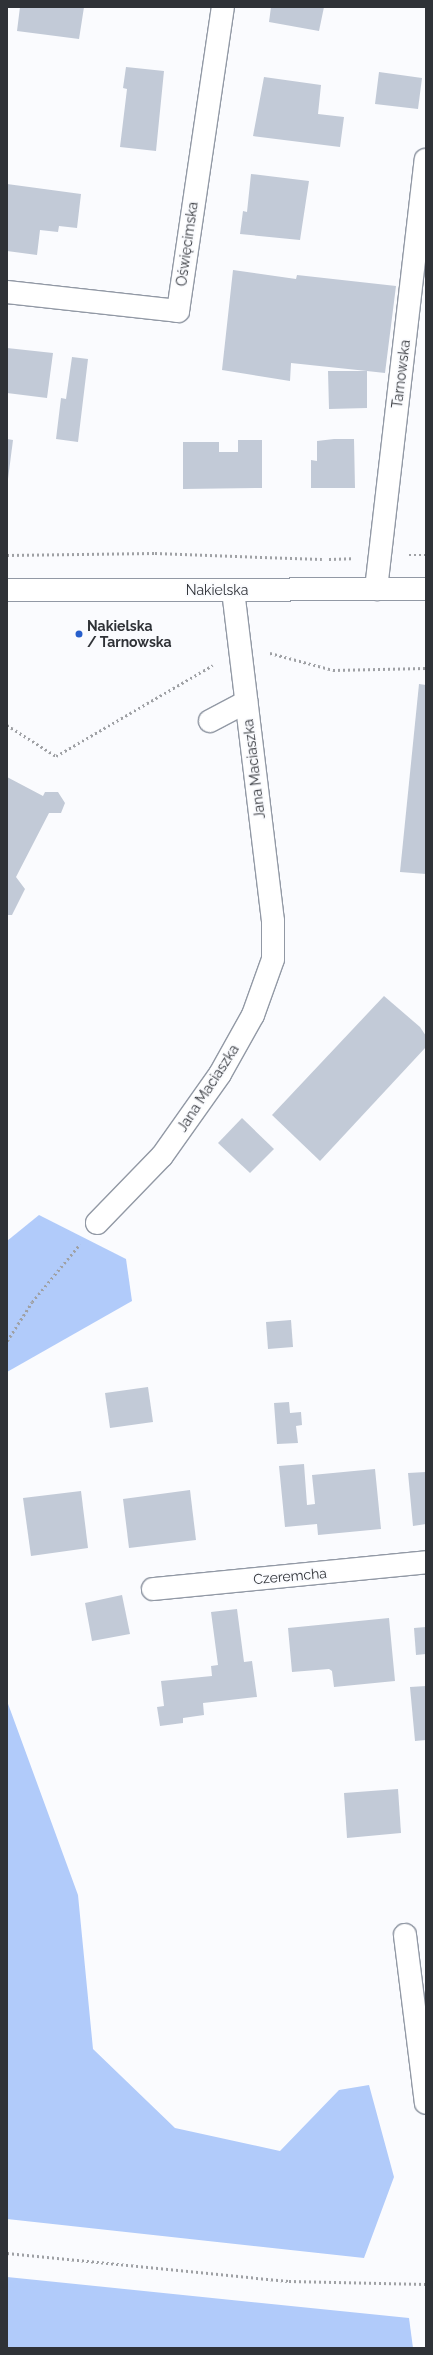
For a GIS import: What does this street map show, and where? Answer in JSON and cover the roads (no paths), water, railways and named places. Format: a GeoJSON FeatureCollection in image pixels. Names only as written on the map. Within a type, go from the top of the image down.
{"type":"FeatureCollection","features":[{"type":"Feature","properties":{"kind":"street","name":"Oświęcimska"},"geometry":{"type":"LineString","coordinates":[[7,292],[178,311],[223,7]]}},
{"type":"Feature","properties":{"kind":"street","name":"Tarnowska"},"geometry":{"type":"LineString","coordinates":[[376,589],[426,160]]}},
{"type":"Feature","properties":{"kind":"street","name":"Nakielska"},"geometry":{"type":"LineString","coordinates":[[7,590],[426,589]]}},
{"type":"Feature","properties":{"kind":"street","name":"Jana Maciaszka"},"geometry":{"type":"LineString","coordinates":[[97,1223],[162,1156],[220,1074],[253,1015],[273,959],[273,921],[233,590]]}},
{"type":"Feature","properties":{"kind":"street"},"geometry":{"type":"LineString","coordinates":[[210,721],[246,702]]}},
{"type":"Feature","properties":{"kind":"street","name":"Czeremcha"},"geometry":{"type":"LineString","coordinates":[[153,1589],[426,1562]]}},
{"type":"Feature","properties":{"kind":"street"},"geometry":{"type":"LineString","coordinates":[[405,1935],[426,2103]]}},
{"type":"Feature","properties":{"kind":"place","name":"Nakielska / Tarnowska"},"geometry":{"type":"Point","coordinates":[79,634]}}]}
